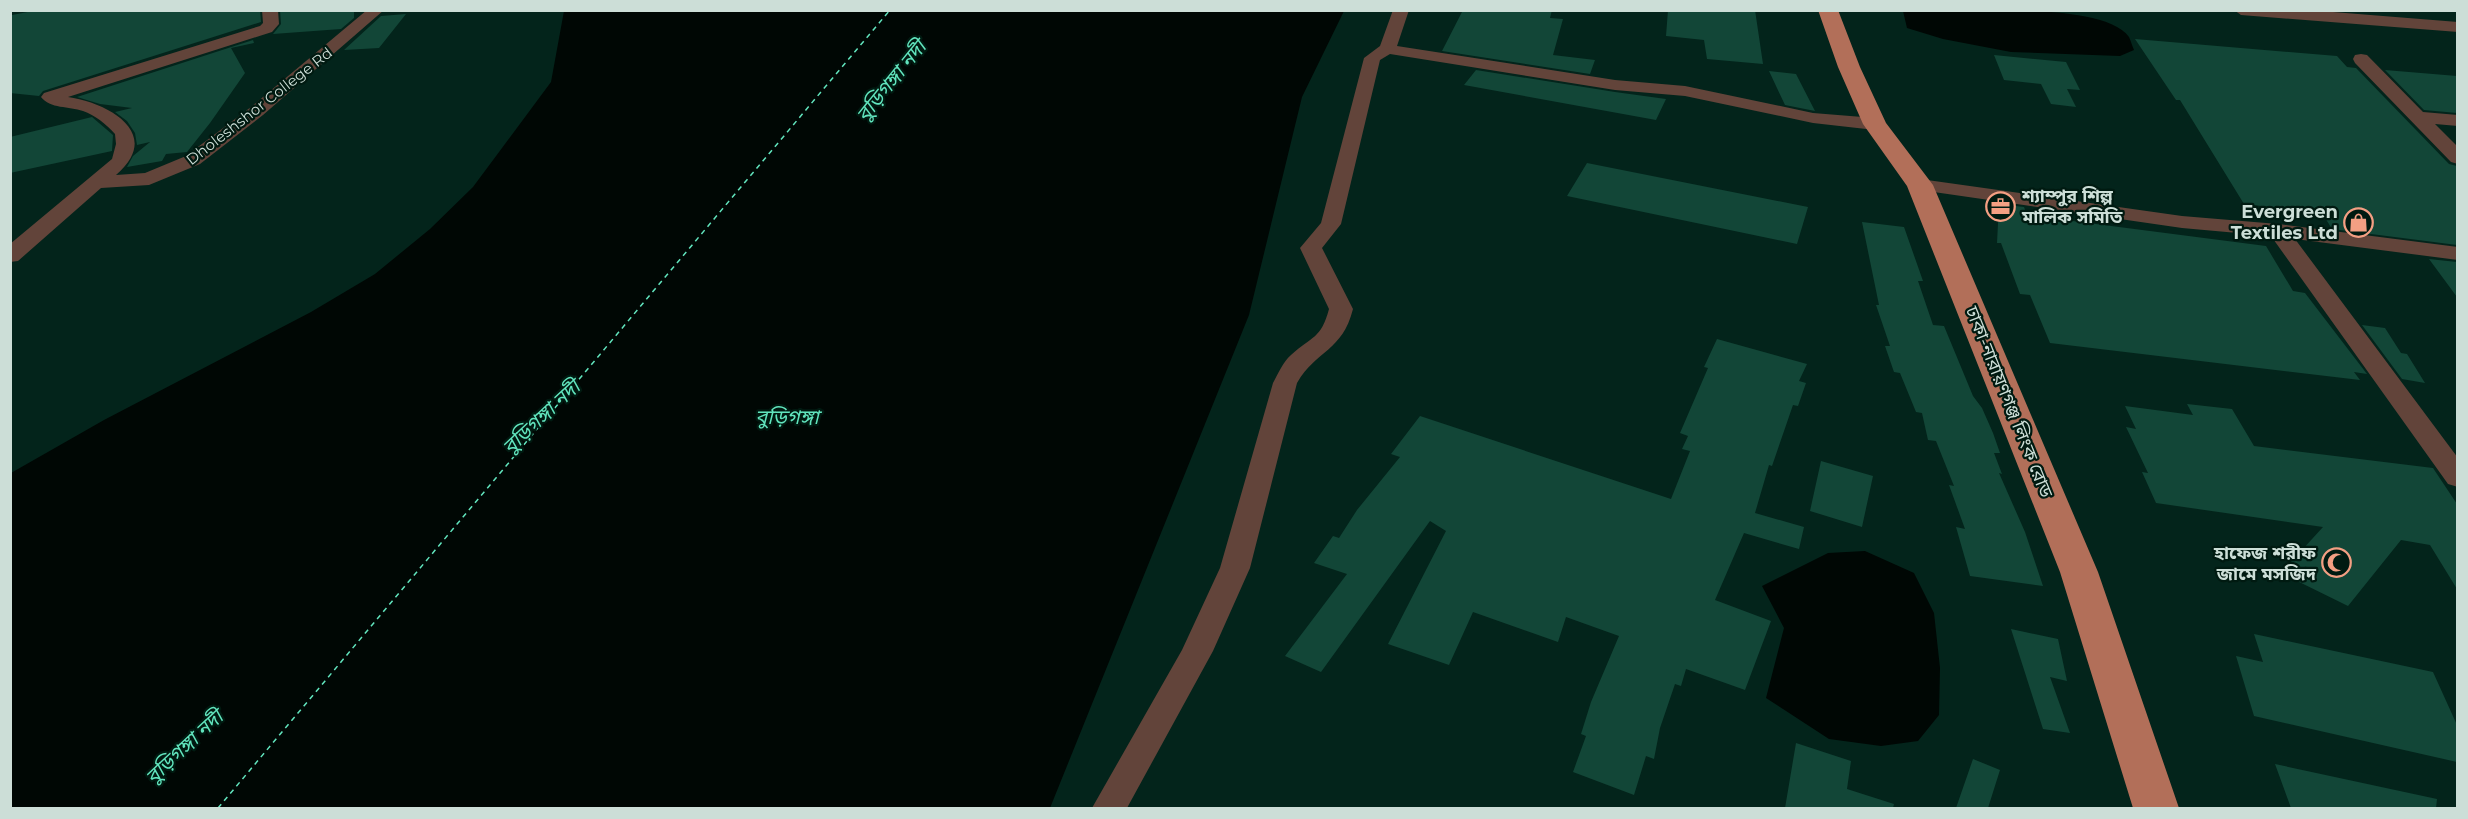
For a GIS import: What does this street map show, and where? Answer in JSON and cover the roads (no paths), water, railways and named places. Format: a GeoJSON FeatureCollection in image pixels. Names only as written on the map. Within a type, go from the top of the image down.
{"type":"FeatureCollection","features":[{"type":"Feature","properties":{"kind":"highway","name":"ঢাকা-নারায়ণগঞ্জ লিংক রোড"},"geometry":{"type":"LineString","coordinates":[[1828,10],[1875,124],[1920,185],[2079,572],[2156,808]]}},
{"type":"Feature","properties":{"kind":"street"},"geometry":{"type":"LineString","coordinates":[[10,256],[121,161],[126,142],[125,135],[88,106],[50,97],[266,29],[271,24],[270,10]]}},
{"type":"Feature","properties":{"kind":"street","name":"Dholeshshor College Rd"},"geometry":{"type":"LineString","coordinates":[[94,183],[149,179],[193,160],[257,111],[377,10]]}},
{"type":"Feature","properties":{"kind":"street"},"geometry":{"type":"LineString","coordinates":[[1109,808],[1197,651],[1235,568],[1285,383],[1298,361],[1322,345],[1336,329],[1341,309],[1311,248],[1331,224],[1372,58],[1387,49],[1401,10]]}},
{"type":"Feature","properties":{"kind":"street"},"geometry":{"type":"LineString","coordinates":[[2241,10],[2457,27]]}},
{"type":"Feature","properties":{"kind":"street"},"geometry":{"type":"LineString","coordinates":[[1387,49],[1615,85],[1685,91],[1813,118],[1875,124]]}},
{"type":"Feature","properties":{"kind":"street"},"geometry":{"type":"LineString","coordinates":[[2361,59],[2457,158]]}},
{"type":"Feature","properties":{"kind":"street"},"geometry":{"type":"LineString","coordinates":[[2419,117],[2457,121]]}},
{"type":"Feature","properties":{"kind":"street"},"geometry":{"type":"LineString","coordinates":[[1920,185],[2182,222],[2278,230],[2457,254]]}},
{"type":"Feature","properties":{"kind":"street"},"geometry":{"type":"LineString","coordinates":[[2278,230],[2457,478]]}},
{"type":"Feature","properties":{"kind":"water","name":"বুড়িগঙ্গা"},"geometry":{"type":"Polygon","coordinates":[[[564,11],[1344,11],[1302,97],[1249,315],[1050,808],[11,808],[11,473],[104,420],[311,312],[375,274],[430,229],[473,187],[551,82],[564,11]]]}},
{"type":"Feature","properties":{"kind":"water"},"geometry":{"type":"Polygon","coordinates":[[[1903,11],[2035,11],[2085,16],[2112,24],[2129,37],[2134,50],[2120,56],[2011,52],[1943,39],[1907,28],[1903,11]]]}},
{"type":"Feature","properties":{"kind":"water"},"geometry":{"type":"Polygon","coordinates":[[[1865,551],[1914,573],[1934,613],[1940,668],[1939,715],[1918,741],[1881,746],[1829,739],[1766,698],[1784,628],[1762,586],[1828,553],[1865,551]]]}},
{"type":"Feature","properties":{"kind":"place","name":"শ্যাম্পুর শিল্প মালিক সমিতি"},"geometry":{"type":"Point","coordinates":[2001,206]}},
{"type":"Feature","properties":{"kind":"place","name":"Evergreen Textiles Ltd"},"geometry":{"type":"Point","coordinates":[2359,222]}},
{"type":"Feature","properties":{"kind":"place","name":"হাফেজ শরীফ জামে মসজিদ"},"geometry":{"type":"Point","coordinates":[2337,563]}},
{"type":"Feature","properties":{"kind":"water label","name":"বুড়িগঙ্গা নদী"},"geometry":{"type":"Point","coordinates":[891,81]}},
{"type":"Feature","properties":{"kind":"water label","name":"বুড়িগঙ্গা নদী"},"geometry":{"type":"Point","coordinates":[541,417]}},
{"type":"Feature","properties":{"kind":"water label","name":"বুড়িগঙ্গা নদী"},"geometry":{"type":"Point","coordinates":[184,747]}}]}
